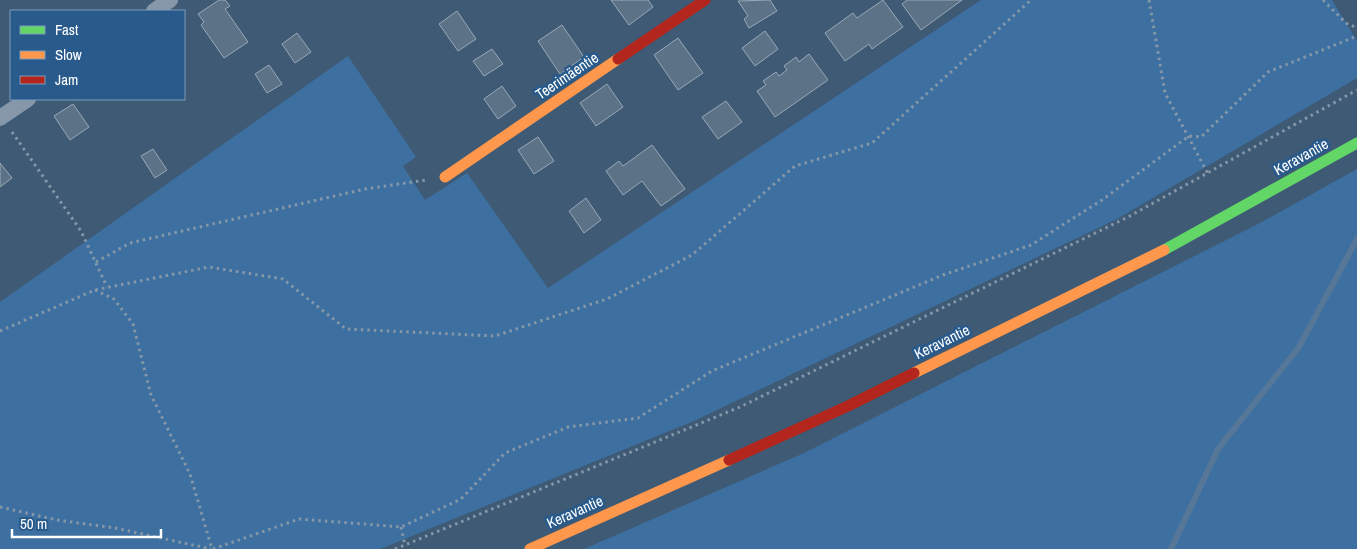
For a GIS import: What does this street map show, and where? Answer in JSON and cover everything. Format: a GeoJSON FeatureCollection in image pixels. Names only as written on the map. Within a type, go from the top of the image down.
{"type":"FeatureCollection","features":[{"type":"Feature","properties":{"kind":"main road","name":"Teerimäentie"},"geometry":{"type":"LineString","coordinates":[[445,177],[705,0]]}},
{"type":"Feature","properties":{"kind":"main road","name":"Keravantie"},"geometry":{"type":"LineString","coordinates":[[530,549],[848,406],[1169,247],[1357,143]]}},
{"type":"Feature","properties":{"kind":"street"},"geometry":{"type":"LineString","coordinates":[[155,10],[170,0]]}},
{"type":"Feature","properties":{"kind":"street"},"geometry":{"type":"LineString","coordinates":[[1,117],[26,100]]}},
{"type":"Feature","properties":{"kind":"path"},"geometry":{"type":"LineString","coordinates":[[0,331],[95,290],[210,267],[283,279],[346,329],[495,336],[607,299],[692,255],[795,166],[872,143],[1031,0]]}},
{"type":"Feature","properties":{"kind":"path"},"geometry":{"type":"LineString","coordinates":[[1149,0],[1166,93],[1208,174]]}},
{"type":"Feature","properties":{"kind":"path"},"geometry":{"type":"LineString","coordinates":[[1323,0],[1346,23],[1357,28]]}},
{"type":"Feature","properties":{"kind":"path"},"geometry":{"type":"LineString","coordinates":[[0,507],[57,520],[115,528],[212,549],[299,518],[401,527],[461,499],[505,453],[568,427],[638,418],[712,371],[943,275],[1031,245],[1102,200],[1189,136],[1201,136],[1268,72],[1357,36]]}},
{"type":"Feature","properties":{"kind":"path"},"geometry":{"type":"LineString","coordinates":[[395,549],[740,407],[1128,217],[1357,90]]}},
{"type":"Feature","properties":{"kind":"path"},"geometry":{"type":"LineString","coordinates":[[1,117],[81,231],[107,287]]}},
{"type":"Feature","properties":{"kind":"path"},"geometry":{"type":"LineString","coordinates":[[96,262],[130,243],[365,188],[445,177]]}},
{"type":"Feature","properties":{"kind":"path"},"geometry":{"type":"LineString","coordinates":[[95,290],[114,299],[133,324],[151,395],[190,474],[212,549]]}},
{"type":"Feature","properties":{"kind":"path"},"geometry":{"type":"LineString","coordinates":[[401,527],[405,545]]}},
{"type":"Feature","properties":{"kind":"shaded area"},"geometry":{"type":"Polygon","coordinates":[[[981,0],[1332,0],[1357,41],[1357,78],[1117,219],[694,421],[380,549],[0,549],[0,302],[348,56],[416,157],[403,166],[425,200],[467,173],[548,288],[981,0]]]}},
{"type":"Feature","properties":{"kind":"shaded area"},"geometry":{"type":"Polygon","coordinates":[[[1357,169],[1357,549],[584,549],[804,453],[1260,223],[1357,169]]]}},
{"type":"Feature","properties":{"kind":"building"},"geometry":{"type":"Polygon","coordinates":[[[219,0],[225,0],[230,6],[225,9],[248,42],[224,58],[201,25],[204,22],[198,14],[219,0]]]}},
{"type":"Feature","properties":{"kind":"building"},"geometry":{"type":"Polygon","coordinates":[[[611,0],[648,0],[653,7],[629,25],[611,0]]]}},
{"type":"Feature","properties":{"kind":"building"},"geometry":{"type":"Polygon","coordinates":[[[770,0],[777,11],[749,28],[744,19],[748,16],[738,1],[770,0]]]}},
{"type":"Feature","properties":{"kind":"building"},"geometry":{"type":"Polygon","coordinates":[[[883,0],[903,27],[872,49],[869,44],[845,61],[825,33],[853,13],[857,18],[883,0]]]}},
{"type":"Feature","properties":{"kind":"building"},"geometry":{"type":"Polygon","coordinates":[[[907,0],[962,0],[921,30],[902,4],[907,0]]]}},
{"type":"Feature","properties":{"kind":"building"},"geometry":{"type":"Polygon","coordinates":[[[457,11],[476,39],[458,51],[439,24],[457,11]]]}},
{"type":"Feature","properties":{"kind":"building"},"geometry":{"type":"Polygon","coordinates":[[[562,25],[584,57],[560,74],[538,41],[562,25]]]}},
{"type":"Feature","properties":{"kind":"building"},"geometry":{"type":"Polygon","coordinates":[[[765,31],[778,49],[755,66],[742,48],[765,31]]]}},
{"type":"Feature","properties":{"kind":"building"},"geometry":{"type":"Polygon","coordinates":[[[297,33],[311,52],[295,63],[282,44],[297,33]]]}},
{"type":"Feature","properties":{"kind":"building"},"geometry":{"type":"Polygon","coordinates":[[[678,38],[703,73],[678,90],[654,55],[678,38]]]}},
{"type":"Feature","properties":{"kind":"building"},"geometry":{"type":"Polygon","coordinates":[[[492,49],[503,64],[484,76],[473,61],[492,49]]]}},
{"type":"Feature","properties":{"kind":"building"},"geometry":{"type":"Polygon","coordinates":[[[809,54],[828,80],[775,117],[757,91],[766,85],[763,81],[776,72],[779,76],[787,70],[784,66],[796,57],[799,62],[809,54]]]}},
{"type":"Feature","properties":{"kind":"building"},"geometry":{"type":"Polygon","coordinates":[[[269,65],[282,84],[267,93],[255,74],[269,65]]]}},
{"type":"Feature","properties":{"kind":"building"},"geometry":{"type":"Polygon","coordinates":[[[607,84],[623,107],[596,126],[580,103],[607,84]]]}},
{"type":"Feature","properties":{"kind":"building"},"geometry":{"type":"Polygon","coordinates":[[[502,86],[516,106],[498,119],[484,99],[502,86]]]}},
{"type":"Feature","properties":{"kind":"building"},"geometry":{"type":"Polygon","coordinates":[[[726,101],[742,122],[718,139],[702,117],[726,101]]]}},
{"type":"Feature","properties":{"kind":"building"},"geometry":{"type":"Polygon","coordinates":[[[73,104],[89,127],[70,140],[54,116],[73,104]]]}},
{"type":"Feature","properties":{"kind":"building"},"geometry":{"type":"Polygon","coordinates":[[[538,137],[554,161],[534,174],[518,150],[538,137]]]}},
{"type":"Feature","properties":{"kind":"building"},"geometry":{"type":"Polygon","coordinates":[[[652,145],[685,189],[661,206],[642,181],[623,195],[606,171],[619,161],[623,166],[652,145]]]}},
{"type":"Feature","properties":{"kind":"building"},"geometry":{"type":"Polygon","coordinates":[[[153,149],[167,170],[155,178],[141,156],[153,149]]]}},
{"type":"Feature","properties":{"kind":"building"},"geometry":{"type":"Polygon","coordinates":[[[0,163],[12,178],[0,187],[0,163]]]}},
{"type":"Feature","properties":{"kind":"building"},"geometry":{"type":"Polygon","coordinates":[[[586,198],[601,220],[584,233],[569,211],[586,198]]]}},
{"type":"Feature","properties":{"kind":"waterway"},"geometry":{"type":"LineString","coordinates":[[1171,549],[1218,449],[1299,347],[1357,239]]}},
{"type":"Feature","properties":{"kind":"traffic: fast"},"geometry":{"type":"LineString","coordinates":[[1164,250],[1357,143]]}},
{"type":"Feature","properties":{"kind":"traffic: slow"},"geometry":{"type":"LineString","coordinates":[[445,177],[618,59]]}},
{"type":"Feature","properties":{"kind":"traffic: slow"},"geometry":{"type":"LineString","coordinates":[[914,373],[1164,250]]}},
{"type":"Feature","properties":{"kind":"traffic: slow"},"geometry":{"type":"LineString","coordinates":[[530,549],[729,460]]}},
{"type":"Feature","properties":{"kind":"traffic: jam"},"geometry":{"type":"LineString","coordinates":[[618,59],[705,0]]}},
{"type":"Feature","properties":{"kind":"traffic: jam"},"geometry":{"type":"LineString","coordinates":[[729,460],[848,406],[914,373]]}}]}
